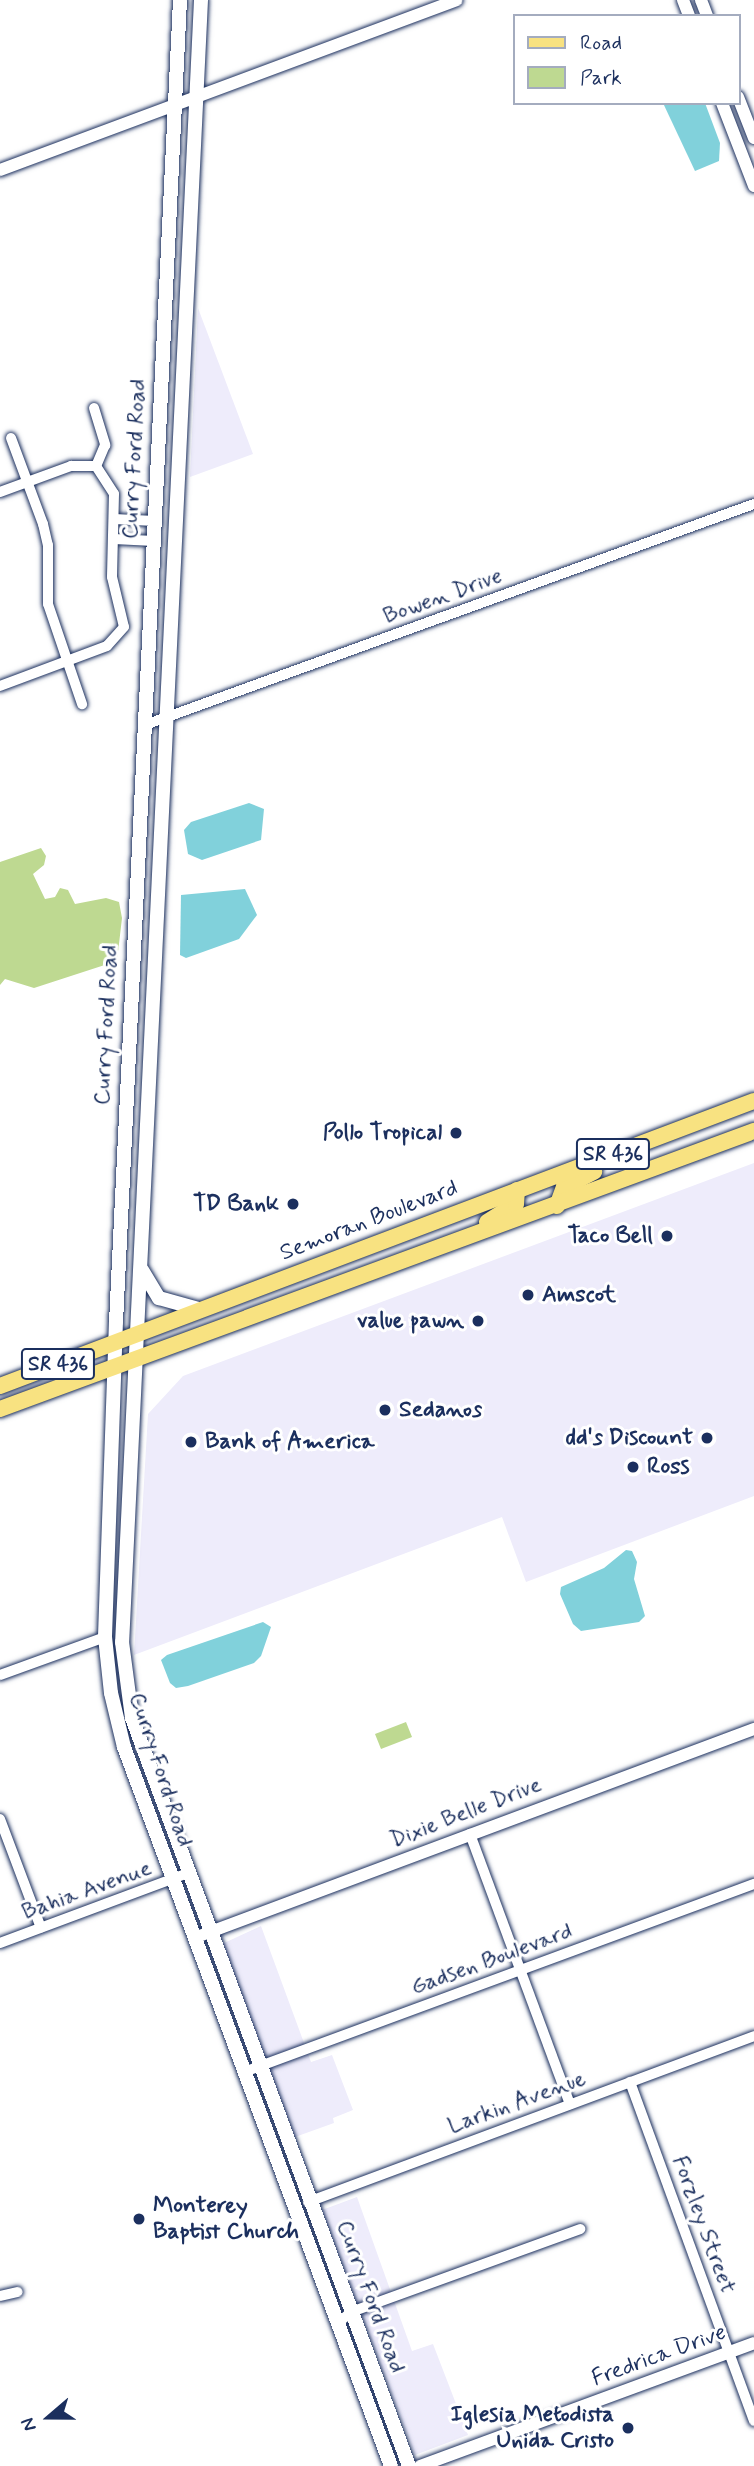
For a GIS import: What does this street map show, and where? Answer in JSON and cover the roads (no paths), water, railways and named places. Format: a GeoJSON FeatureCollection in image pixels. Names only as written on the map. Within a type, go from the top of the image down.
{"type":"FeatureCollection","features":[{"type":"Feature","properties":{"kind":"main road","name":"Curry Ford Road"},"geometry":{"type":"LineString","coordinates":[[180,0],[115,1342],[105,1637],[111,1693],[124,1747],[391,2466]]}},
{"type":"Feature","properties":{"kind":"main road","name":"Curry Ford Road"},"geometry":{"type":"LineString","coordinates":[[200,4],[122,1608],[132,1718],[209,1933],[409,2466]]}},
{"type":"Feature","properties":{"kind":"main road"},"geometry":{"type":"LineString","coordinates":[[164,322],[174,327],[176,334],[179,404]]}},
{"type":"Feature","properties":{"kind":"main road"},"geometry":{"type":"LineString","coordinates":[[162,374],[167,433],[163,500],[175,518]]}},
{"type":"Feature","properties":{"kind":"main road"},"geometry":{"type":"LineString","coordinates":[[155,521],[165,546],[169,631]]}},
{"type":"Feature","properties":{"kind":"main road"},"geometry":{"type":"LineString","coordinates":[[137,880],[144,913],[141,978],[152,993]]}},
{"type":"Feature","properties":{"kind":"main road"},"geometry":{"type":"LineString","coordinates":[[132,998],[143,1014],[140,1104],[146,1124]]}},
{"type":"Feature","properties":{"kind":"main road","name":"Semoran Boulevard"},"geometry":{"type":"LineString","coordinates":[[0,1386],[754,1101]]}},
{"type":"Feature","properties":{"kind":"main road"},"geometry":{"type":"LineString","coordinates":[[557,1206],[560,1191],[569,1183],[697,1133],[711,1117]]}},
{"type":"Feature","properties":{"kind":"main road","name":"SR 436"},"geometry":{"type":"LineString","coordinates":[[0,1409],[136,1363],[754,1131]]}},
{"type":"Feature","properties":{"kind":"main road"},"geometry":{"type":"LineString","coordinates":[[470,1238],[516,1203],[517,1190]]}},
{"type":"Feature","properties":{"kind":"main road"},"geometry":{"type":"LineString","coordinates":[[140,1263],[144,1279],[159,1297],[169,1304],[199,1309]]}},
{"type":"Feature","properties":{"kind":"main road"},"geometry":{"type":"LineString","coordinates":[[105,1637],[112,1643],[122,1700],[132,1718]]}},
{"type":"Feature","properties":{"kind":"street"},"geometry":{"type":"LineString","coordinates":[[0,170],[456,0]]}},
{"type":"Feature","properties":{"kind":"street"},"geometry":{"type":"LineString","coordinates":[[740,102],[754,138]]}},
{"type":"Feature","properties":{"kind":"street"},"geometry":{"type":"LineString","coordinates":[[723,105],[754,186]]}},
{"type":"Feature","properties":{"kind":"street"},"geometry":{"type":"LineString","coordinates":[[94,408],[105,444],[96,466]]}},
{"type":"Feature","properties":{"kind":"street"},"geometry":{"type":"LineString","coordinates":[[11,438],[48,545],[48,604],[82,704]]}},
{"type":"Feature","properties":{"kind":"street"},"geometry":{"type":"LineString","coordinates":[[0,492],[71,466],[96,466]]}},
{"type":"Feature","properties":{"kind":"street"},"geometry":{"type":"LineString","coordinates":[[0,687],[107,646],[124,627],[112,577],[114,494],[96,466]]}},
{"type":"Feature","properties":{"kind":"street","name":"Bowen Drive"},"geometry":{"type":"LineString","coordinates":[[145,725],[754,504]]}},
{"type":"Feature","properties":{"kind":"street"},"geometry":{"type":"LineString","coordinates":[[114,519],[155,521]]}},
{"type":"Feature","properties":{"kind":"street"},"geometry":{"type":"LineString","coordinates":[[114,539],[154,541]]}},
{"type":"Feature","properties":{"kind":"street"},"geometry":{"type":"LineString","coordinates":[[0,1675],[105,1637]]}},
{"type":"Feature","properties":{"kind":"street","name":"Dixie Belle Drive"},"geometry":{"type":"LineString","coordinates":[[194,1938],[754,1729]]}},
{"type":"Feature","properties":{"kind":"street"},"geometry":{"type":"LineString","coordinates":[[0,1819],[41,1928]]}},
{"type":"Feature","properties":{"kind":"street"},"geometry":{"type":"LineString","coordinates":[[470,1834],[570,2105]]}},
{"type":"Feature","properties":{"kind":"street","name":"Bahia Avenue"},"geometry":{"type":"LineString","coordinates":[[0,1943],[188,1873]]}},
{"type":"Feature","properties":{"kind":"street","name":"Gadsen Boulevard"},"geometry":{"type":"LineString","coordinates":[[244,2072],[754,1884]]}},
{"type":"Feature","properties":{"kind":"street"},"geometry":{"type":"LineString","coordinates":[[229,2032],[245,2026]]}},
{"type":"Feature","properties":{"kind":"street","name":"Larkin Avenue"},"geometry":{"type":"LineString","coordinates":[[296,2210],[310,2200],[754,2036]]}},
{"type":"Feature","properties":{"kind":"street","name":"Forzley Street"},"geometry":{"type":"LineString","coordinates":[[630,2082],[754,2421]]}},
{"type":"Feature","properties":{"kind":"street"},"geometry":{"type":"LineString","coordinates":[[338,2323],[351,2312],[580,2229]]}},
{"type":"Feature","properties":{"kind":"street"},"geometry":{"type":"LineString","coordinates":[[0,2296],[18,2292]]}},
{"type":"Feature","properties":{"kind":"street","name":"Fredrica Drive"},"geometry":{"type":"LineString","coordinates":[[420,2466],[754,2343]]}},
{"type":"Feature","properties":{"kind":"water"},"geometry":{"type":"Polygon","coordinates":[[[664,105],[706,105],[720,143],[719,161],[695,171],[664,105]]]}},
{"type":"Feature","properties":{"kind":"water"},"geometry":{"type":"Polygon","coordinates":[[[249,803],[264,809],[261,840],[202,860],[188,854],[184,830],[191,822],[249,803]]]}},
{"type":"Feature","properties":{"kind":"water"},"geometry":{"type":"Polygon","coordinates":[[[245,889],[257,915],[239,939],[186,958],[180,955],[181,895],[245,889]]]}},
{"type":"Feature","properties":{"kind":"water"},"geometry":{"type":"Polygon","coordinates":[[[626,1550],[632,1551],[637,1562],[634,1579],[645,1616],[639,1622],[581,1631],[573,1624],[560,1594],[561,1587],[604,1568],[626,1550]]]}},
{"type":"Feature","properties":{"kind":"water"},"geometry":{"type":"Polygon","coordinates":[[[263,1622],[271,1627],[261,1656],[254,1663],[188,1686],[176,1688],[170,1683],[161,1660],[167,1655],[263,1622]]]}},
{"type":"Feature","properties":{"kind":"place","name":"Pollo Tropical"},"geometry":{"type":"Point","coordinates":[456,1133]}},
{"type":"Feature","properties":{"kind":"place","name":"TD Bank"},"geometry":{"type":"Point","coordinates":[293,1204]}},
{"type":"Feature","properties":{"kind":"place","name":"Taco Bell"},"geometry":{"type":"Point","coordinates":[667,1236]}},
{"type":"Feature","properties":{"kind":"place","name":"Amscot"},"geometry":{"type":"Point","coordinates":[528,1295]}},
{"type":"Feature","properties":{"kind":"place","name":"value pawn"},"geometry":{"type":"Point","coordinates":[478,1321]}},
{"type":"Feature","properties":{"kind":"place","name":"Sedanos"},"geometry":{"type":"Point","coordinates":[385,1410]}},
{"type":"Feature","properties":{"kind":"place","name":"dd's Discount"},"geometry":{"type":"Point","coordinates":[707,1438]}},
{"type":"Feature","properties":{"kind":"place","name":"Bank of America"},"geometry":{"type":"Point","coordinates":[191,1442]}},
{"type":"Feature","properties":{"kind":"place","name":"Ross"},"geometry":{"type":"Point","coordinates":[633,1467]}},
{"type":"Feature","properties":{"kind":"place","name":"Monterey Baptist Church"},"geometry":{"type":"Point","coordinates":[139,2219]}},
{"type":"Feature","properties":{"kind":"place","name":"Iglesia Metodista Unida Cristo"},"geometry":{"type":"Point","coordinates":[628,2428]}}]}
